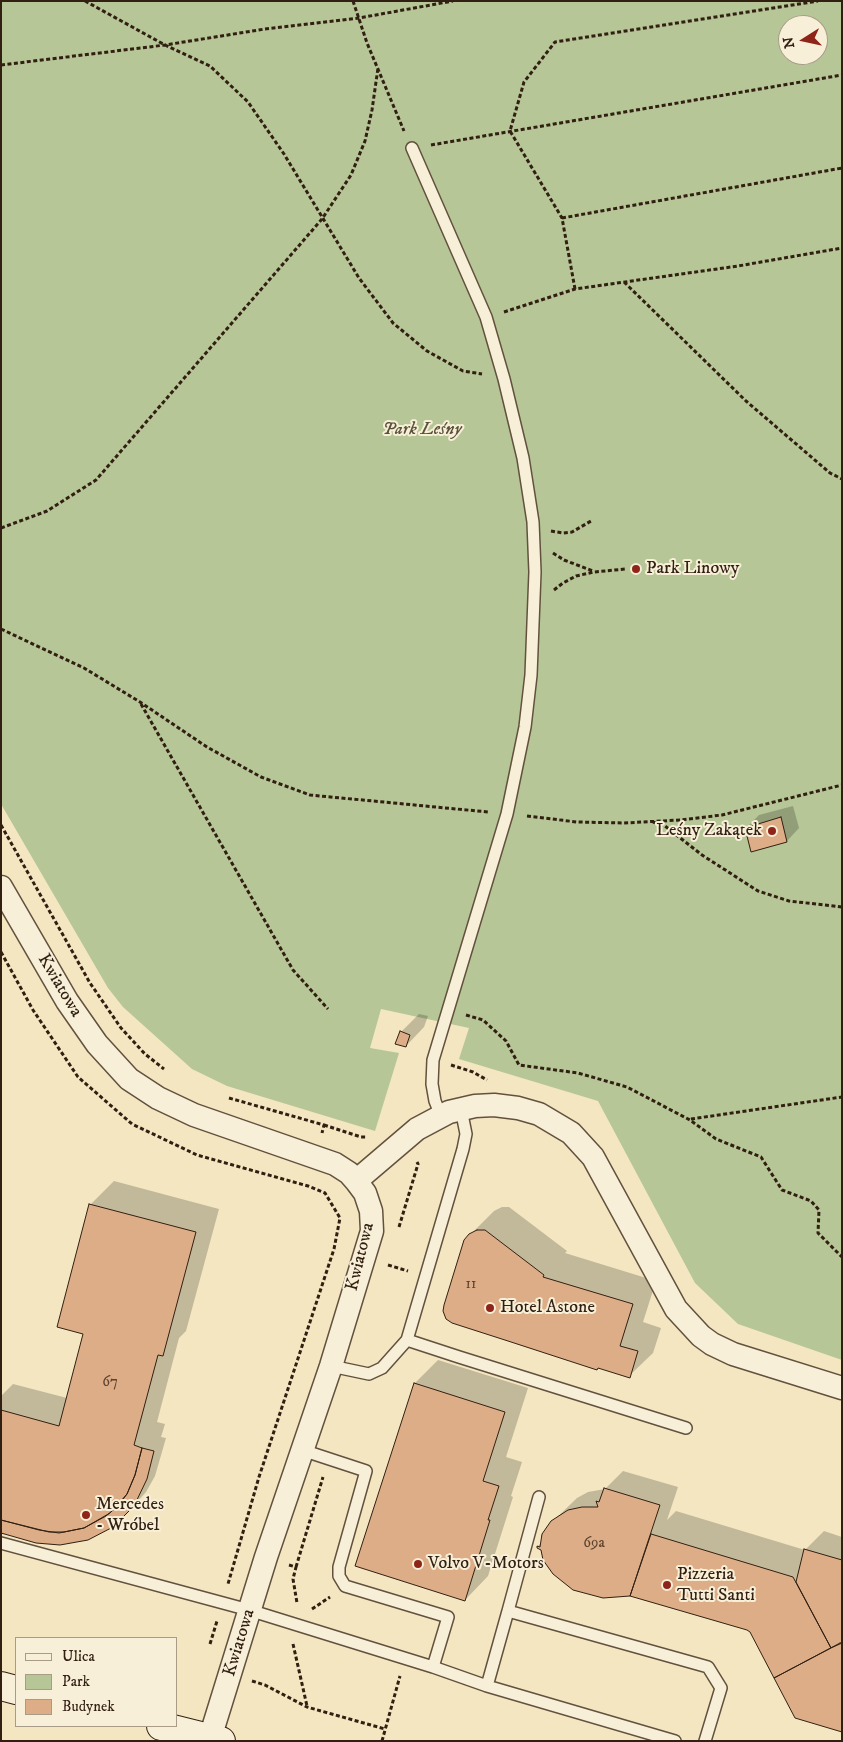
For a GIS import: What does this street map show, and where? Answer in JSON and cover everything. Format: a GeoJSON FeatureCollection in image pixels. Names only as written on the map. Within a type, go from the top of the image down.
{"type":"FeatureCollection","features":[{"type":"Feature","properties":{"kind":"main road"},"geometry":{"type":"LineString","coordinates":[[1,1686],[15,1690]]}},
{"type":"Feature","properties":{"kind":"main road"},"geometry":{"type":"LineString","coordinates":[[165,1727],[215,1739]]}},
{"type":"Feature","properties":{"kind":"street","name":"Kwiatowa"},"geometry":{"type":"LineString","coordinates":[[1,887],[67,1001],[97,1044],[129,1079],[158,1098],[194,1116],[336,1164],[349,1173],[356,1181],[365,1193],[372,1211],[372,1231],[330,1366],[249,1610],[230,1675],[215,1739]]}},
{"type":"Feature","properties":{"kind":"street"},"geometry":{"type":"LineString","coordinates":[[356,1181],[418,1129],[451,1112],[494,1105],[518,1108],[540,1114],[560,1126],[579,1141],[593,1157],[676,1308],[701,1336],[712,1344],[733,1354],[842,1388]]}},
{"type":"Feature","properties":{"kind":"lane"},"geometry":{"type":"LineString","coordinates":[[330,1366],[369,1374],[382,1368],[407,1340],[466,1134],[451,1112],[435,1101],[432,1084],[433,1060],[507,814],[525,727],[531,675],[535,610],[534,540],[523,458],[504,379],[486,318],[412,148]]}},
{"type":"Feature","properties":{"kind":"lane"},"geometry":{"type":"LineString","coordinates":[[407,1340],[686,1428]]}},
{"type":"Feature","properties":{"kind":"lane"},"geometry":{"type":"LineString","coordinates":[[302,1450],[366,1471],[339,1567],[339,1576],[345,1586],[448,1617],[433,1667]]}},
{"type":"Feature","properties":{"kind":"lane"},"geometry":{"type":"LineString","coordinates":[[487,1686],[539,1498]]}},
{"type":"Feature","properties":{"kind":"lane"},"geometry":{"type":"LineString","coordinates":[[1,1543],[249,1610],[433,1667],[487,1686],[675,1741]]}},
{"type":"Feature","properties":{"kind":"lane"},"geometry":{"type":"LineString","coordinates":[[508,1612],[708,1668],[721,1688],[705,1741]]}},
{"type":"Feature","properties":{"kind":"path"},"geometry":{"type":"LineString","coordinates":[[85,1],[165,45],[210,66],[248,102],[284,154],[358,278],[393,323],[427,351],[463,371],[504,379]]}},
{"type":"Feature","properties":{"kind":"path"},"geometry":{"type":"LineString","coordinates":[[353,1],[378,68],[412,148],[842,75]]}},
{"type":"Feature","properties":{"kind":"path"},"geometry":{"type":"LineString","coordinates":[[1,65],[165,45],[265,29],[359,18],[452,1]]}},
{"type":"Feature","properties":{"kind":"path"},"geometry":{"type":"LineString","coordinates":[[575,290],[562,218],[510,131],[524,82],[555,42],[818,1]]}},
{"type":"Feature","properties":{"kind":"path"},"geometry":{"type":"LineString","coordinates":[[1,528],[47,511],[96,480],[322,219],[351,175],[365,141],[378,68]]}},
{"type":"Feature","properties":{"kind":"path"},"geometry":{"type":"LineString","coordinates":[[562,218],[842,168]]}},
{"type":"Feature","properties":{"kind":"path"},"geometry":{"type":"LineString","coordinates":[[486,318],[575,290],[624,281],[738,266],[842,248]]}},
{"type":"Feature","properties":{"kind":"path"},"geometry":{"type":"LineString","coordinates":[[624,281],[746,401],[830,473],[842,479]]}},
{"type":"Feature","properties":{"kind":"path"},"geometry":{"type":"LineString","coordinates":[[533,522],[548,530],[562,533],[577,529],[591,521]]}},
{"type":"Feature","properties":{"kind":"path"},"geometry":{"type":"LineString","coordinates":[[534,540],[564,560],[594,572]]}},
{"type":"Feature","properties":{"kind":"path"},"geometry":{"type":"LineString","coordinates":[[535,610],[550,593],[576,576],[625,569]]}},
{"type":"Feature","properties":{"kind":"path"},"geometry":{"type":"LineString","coordinates":[[1,629],[84,668],[140,702],[207,747],[261,777],[310,795],[577,822],[624,823],[722,815],[842,785]]}},
{"type":"Feature","properties":{"kind":"path"},"geometry":{"type":"LineString","coordinates":[[140,702],[293,970],[328,1009]]}},
{"type":"Feature","properties":{"kind":"path"},"geometry":{"type":"LineString","coordinates":[[652,821],[665,826],[702,855],[758,891],[789,901],[842,907]]}},
{"type":"Feature","properties":{"kind":"path"},"geometry":{"type":"LineString","coordinates":[[1,825],[90,983],[121,1028],[145,1054],[167,1071]]}},
{"type":"Feature","properties":{"kind":"path"},"geometry":{"type":"LineString","coordinates":[[1,952],[33,1010],[78,1077],[132,1124],[197,1154],[326,1193],[340,1218],[334,1249],[262,1468],[227,1586]]}},
{"type":"Feature","properties":{"kind":"path"},"geometry":{"type":"LineString","coordinates":[[448,1009],[483,1020],[506,1041],[519,1065],[578,1073],[627,1087],[690,1120],[716,1139],[761,1157],[782,1190],[811,1201],[819,1210],[818,1232],[842,1256]]}},
{"type":"Feature","properties":{"kind":"path"},"geometry":{"type":"LineString","coordinates":[[433,1060],[472,1072],[492,1082]]}},
{"type":"Feature","properties":{"kind":"path"},"geometry":{"type":"LineString","coordinates":[[222,1096],[324,1125],[308,1186]]}},
{"type":"Feature","properties":{"kind":"path"},"geometry":{"type":"LineString","coordinates":[[690,1120],[842,1097]]}},
{"type":"Feature","properties":{"kind":"path"},"geometry":{"type":"LineString","coordinates":[[310,1610],[345,1586]]}},
{"type":"Feature","properties":{"kind":"path"},"geometry":{"type":"LineString","coordinates":[[208,1650],[219,1613]]}},
{"type":"Feature","properties":{"kind":"path"},"geometry":{"type":"LineString","coordinates":[[382,1741],[405,1659]]}},
{"type":"Feature","properties":{"kind":"path"},"geometry":{"type":"LineString","coordinates":[[230,1675],[265,1685],[307,1707],[385,1728]]}},
{"type":"Feature","properties":{"kind":"green space","name":"Park Leśny"},"geometry":{"type":"Polygon","coordinates":[[[1,1],[842,1],[842,1360],[738,1324],[695,1283],[598,1101],[459,1059],[469,1028],[381,1009],[370,1048],[399,1053],[375,1131],[227,1086],[192,1069],[123,1007],[108,988],[1,804],[1,1]]]}},
{"type":"Feature","properties":{"kind":"building"},"geometry":{"type":"Polygon","coordinates":[[[781,817],[787,842],[751,852],[745,828],[781,817]]]}},
{"type":"Feature","properties":{"kind":"building"},"geometry":{"type":"Polygon","coordinates":[[[400,1031],[410,1035],[406,1047],[395,1044],[400,1031]]]}},
{"type":"Feature","properties":{"kind":"building"},"geometry":{"type":"Polygon","coordinates":[[[89,1204],[196,1232],[163,1356],[158,1355],[134,1445],[142,1448],[135,1475],[127,1494],[110,1513],[84,1528],[64,1532],[49,1532],[1,1520],[1,1410],[59,1426],[83,1334],[57,1327],[89,1204]]]}},
{"type":"Feature","properties":{"kind":"building"},"geometry":{"type":"Polygon","coordinates":[[[477,1230],[485,1230],[544,1275],[543,1277],[633,1304],[620,1346],[638,1351],[630,1378],[598,1368],[597,1370],[452,1323],[446,1319],[443,1311],[444,1305],[464,1240],[469,1234],[477,1230]]]}},
{"type":"Feature","properties":{"kind":"building"},"geometry":{"type":"Polygon","coordinates":[[[414,1383],[505,1412],[483,1481],[499,1486],[465,1601],[355,1566],[414,1383]]]}},
{"type":"Feature","properties":{"kind":"building"},"geometry":{"type":"Polygon","coordinates":[[[142,1448],[154,1451],[147,1479],[134,1506],[113,1527],[88,1540],[60,1545],[36,1543],[1,1533],[1,1520],[59,1533],[84,1528],[106,1516],[118,1506],[127,1494],[135,1475],[142,1448]]]}},
{"type":"Feature","properties":{"kind":"building"},"geometry":{"type":"Polygon","coordinates":[[[604,1488],[660,1505],[630,1596],[603,1598],[573,1590],[553,1574],[543,1560],[541,1550],[537,1548],[537,1546],[540,1547],[542,1534],[551,1521],[568,1510],[582,1507],[598,1507],[596,1501],[599,1502],[604,1488]]]}},
{"type":"Feature","properties":{"kind":"building"},"geometry":{"type":"Polygon","coordinates":[[[651,1534],[793,1577],[831,1648],[774,1678],[750,1632],[747,1630],[630,1596],[651,1534]]]}},
{"type":"Feature","properties":{"kind":"building"},"geometry":{"type":"Polygon","coordinates":[[[804,1549],[842,1560],[842,1643],[831,1648],[796,1582],[804,1549]]]}},
{"type":"Feature","properties":{"kind":"building"},"geometry":{"type":"Polygon","coordinates":[[[842,1643],[842,1732],[795,1718],[774,1678],[842,1643]]]}},
{"type":"Feature","properties":{"kind":"place","name":"Park Linowy"},"geometry":{"type":"Point","coordinates":[636,569]}},
{"type":"Feature","properties":{"kind":"place","name":"Leśny Zakątek"},"geometry":{"type":"Point","coordinates":[772,831]}},
{"type":"Feature","properties":{"kind":"place","name":"Hotel Astone"},"geometry":{"type":"Point","coordinates":[490,1308]}},
{"type":"Feature","properties":{"kind":"place","name":"Mercedes - Wróbel"},"geometry":{"type":"Point","coordinates":[86,1515]}},
{"type":"Feature","properties":{"kind":"place","name":"Volvo V-Motors"},"geometry":{"type":"Point","coordinates":[418,1564]}},
{"type":"Feature","properties":{"kind":"place","name":"Pizzeria Tutti Santi"},"geometry":{"type":"Point","coordinates":[667,1585]}}]}
